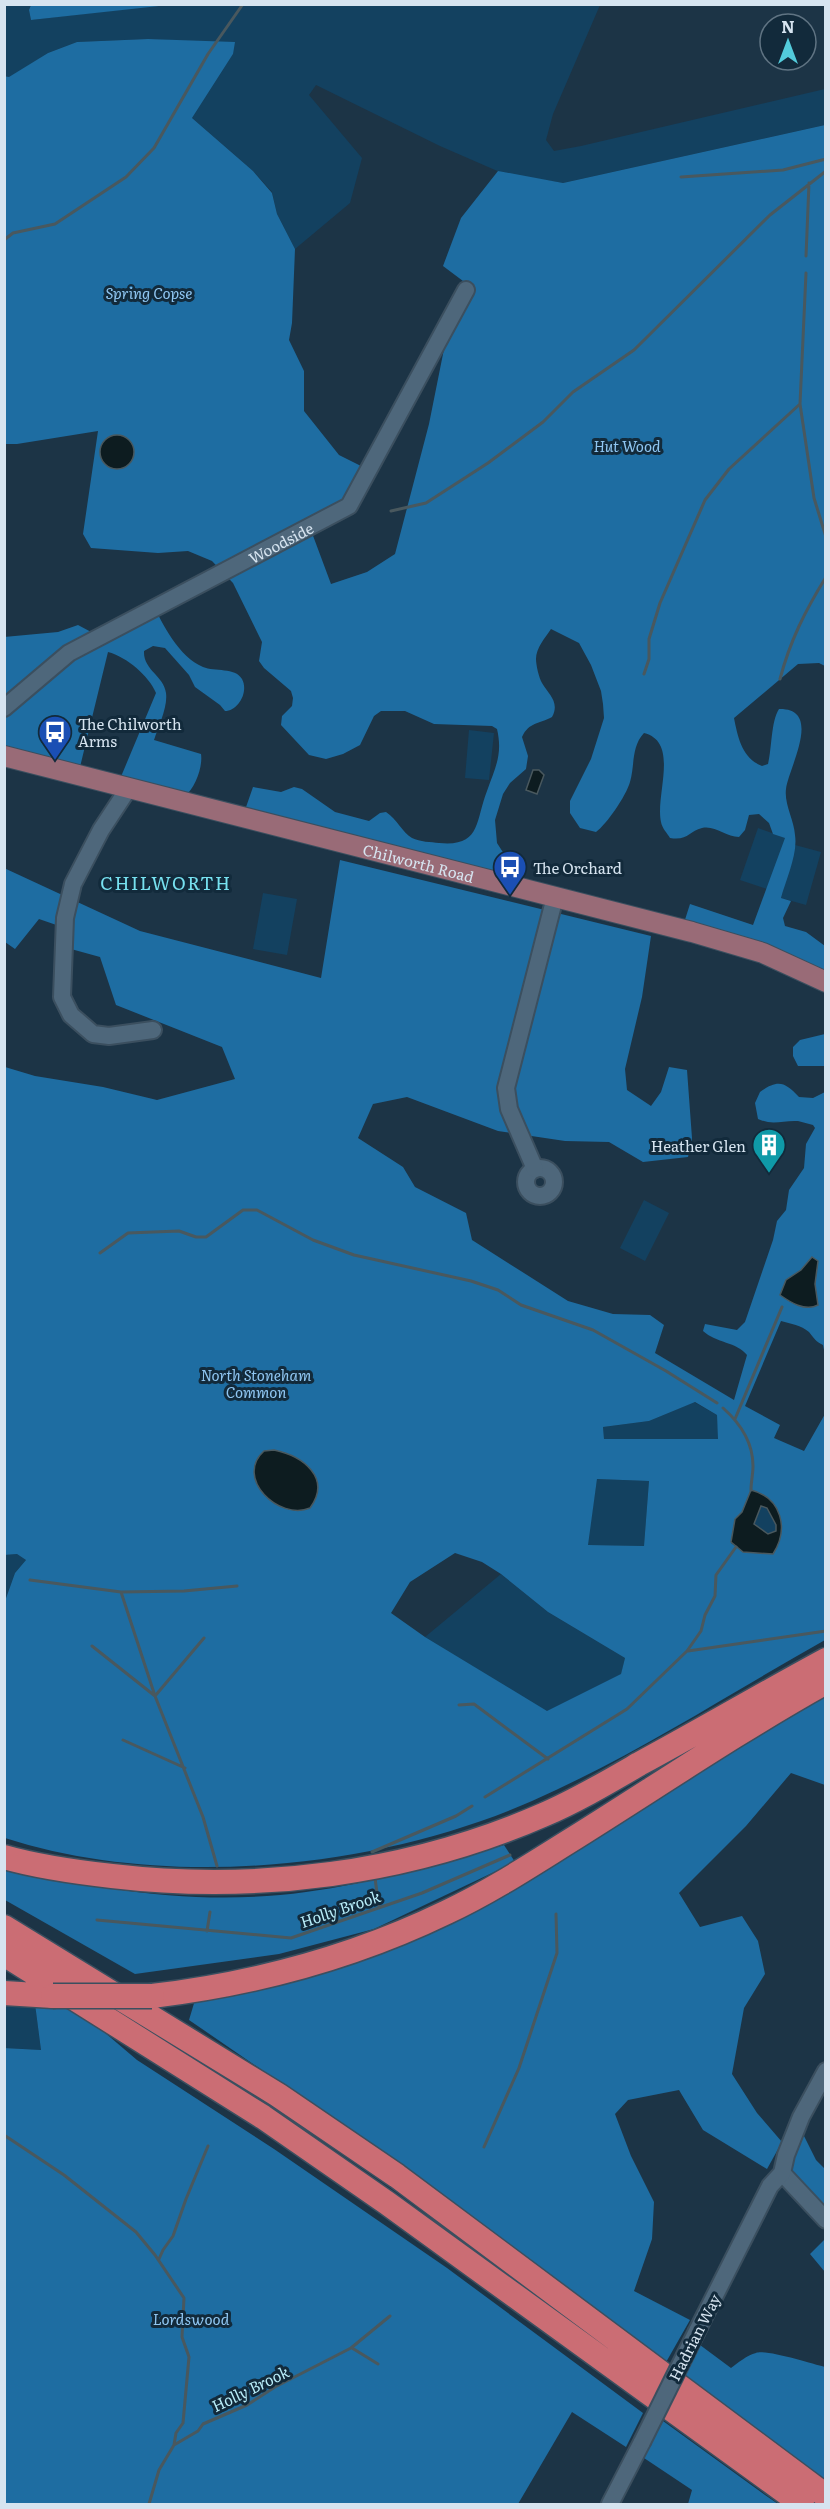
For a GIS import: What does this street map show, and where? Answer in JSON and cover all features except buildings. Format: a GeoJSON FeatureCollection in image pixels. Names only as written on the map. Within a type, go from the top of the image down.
{"type":"FeatureCollection","features":[{"type":"Feature","properties":{"kind":"highway"},"geometry":{"type":"LineString","coordinates":[[4,1857],[83,1873],[148,1881],[205,1882],[274,1881],[348,1872],[430,1854],[482,1839],[544,1815],[825,1660]]}},
{"type":"Feature","properties":{"kind":"highway"},"geometry":{"type":"LineString","coordinates":[[4,1993],[53,1996],[152,1996],[200,1989],[300,1967],[370,1945],[447,1912],[514,1876],[712,1750],[825,1682]]}},
{"type":"Feature","properties":{"kind":"highway"},"geometry":{"type":"LineString","coordinates":[[4,1927],[278,2095],[397,2176],[825,2496]]}},
{"type":"Feature","properties":{"kind":"highway"},"geometry":{"type":"LineString","coordinates":[[4,1954],[263,2117],[368,2190],[802,2505]]}},
{"type":"Feature","properties":{"kind":"main road","name":"Chilworth Road"},"geometry":{"type":"LineString","coordinates":[[4,756],[738,945],[788,963],[825,982]]}},
{"type":"Feature","properties":{"kind":"street","name":"Woodside"},"geometry":{"type":"LineString","coordinates":[[4,708],[72,652],[349,506],[466,290]]}},
{"type":"Feature","properties":{"kind":"street"},"geometry":{"type":"LineString","coordinates":[[128,789],[101,830],[73,884],[65,918],[62,997],[71,1015],[81,1027],[93,1034],[109,1036],[153,1030]]}},
{"type":"Feature","properties":{"kind":"street"},"geometry":{"type":"LineString","coordinates":[[535,1169],[509,1109],[506,1088],[555,897]]}},
{"type":"Feature","properties":{"kind":"street"},"geometry":{"type":"LineString","coordinates":[[825,2071],[799,2122],[786,2155],[782,2173],[825,2220]]}},
{"type":"Feature","properties":{"kind":"street","name":"Hadrian Way"},"geometry":{"type":"LineString","coordinates":[[610,2505],[770,2186],[782,2173]]}},
{"type":"Feature","properties":{"kind":"shaded area"},"geometry":{"type":"Polygon","coordinates":[[[168,4],[600,5],[553,114],[546,140],[554,151],[825,89],[825,125],[563,183],[502,173],[440,146],[316,85],[309,95],[362,158],[350,203],[295,249],[277,214],[272,192],[253,171],[192,118],[233,54],[185,41],[148,39],[77,42],[48,53],[9,78],[5,75],[4,5],[31,5],[29,10],[31,20],[168,4]]]}},
{"type":"Feature","properties":{"kind":"shaded area"},"geometry":{"type":"Polygon","coordinates":[[[117,435],[129,440],[134,452],[129,464],[117,469],[105,464],[100,452],[105,440],[117,435]]]}},
{"type":"Feature","properties":{"kind":"shaded area"},"geometry":{"type":"Polygon","coordinates":[[[469,730],[494,733],[489,780],[465,778],[469,730]]]}},
{"type":"Feature","properties":{"kind":"shaded area"},"geometry":{"type":"Polygon","coordinates":[[[533,770],[539,770],[544,775],[537,794],[526,790],[533,770]]]}},
{"type":"Feature","properties":{"kind":"shaded area"},"geometry":{"type":"Polygon","coordinates":[[[758,828],[786,838],[767,889],[740,880],[758,828]]]}},
{"type":"Feature","properties":{"kind":"shaded area"},"geometry":{"type":"Polygon","coordinates":[[[795,845],[821,852],[806,905],[781,898],[795,845]]]}},
{"type":"Feature","properties":{"kind":"shaded area"},"geometry":{"type":"Polygon","coordinates":[[[263,893],[297,899],[287,955],[253,949],[263,893]]]}},
{"type":"Feature","properties":{"kind":"shaded area"},"geometry":{"type":"Polygon","coordinates":[[[644,1200],[669,1213],[645,1261],[620,1248],[644,1200]]]}},
{"type":"Feature","properties":{"kind":"shaded area"},"geometry":{"type":"Polygon","coordinates":[[[812,1257],[818,1261],[815,1284],[818,1305],[803,1307],[780,1295],[786,1280],[801,1270],[812,1257]]]}},
{"type":"Feature","properties":{"kind":"shaded area"},"geometry":{"type":"Polygon","coordinates":[[[694,1402],[717,1415],[719,1439],[604,1440],[603,1427],[649,1421],[694,1402]]]}},
{"type":"Feature","properties":{"kind":"shaded area"},"geometry":{"type":"Polygon","coordinates":[[[274,1450],[295,1457],[304,1463],[316,1478],[318,1487],[316,1497],[310,1508],[298,1510],[274,1503],[257,1484],[254,1473],[256,1462],[264,1451],[274,1450]]]}},
{"type":"Feature","properties":{"kind":"shaded area"},"geometry":{"type":"Polygon","coordinates":[[[597,1479],[649,1481],[644,1546],[587,1545],[597,1479]]]}},
{"type":"Feature","properties":{"kind":"shaded area"},"geometry":{"type":"Polygon","coordinates":[[[751,1490],[762,1494],[776,1507],[780,1516],[781,1535],[773,1554],[743,1552],[731,1542],[735,1519],[742,1512],[751,1490]],[[761,1506],[754,1524],[768,1534],[776,1531],[776,1525],[767,1508],[761,1506]]]}},
{"type":"Feature","properties":{"kind":"shaded area"},"geometry":{"type":"Polygon","coordinates":[[[761,1506],[767,1508],[777,1525],[776,1531],[768,1534],[754,1524],[761,1506]]]}},
{"type":"Feature","properties":{"kind":"shaded area"},"geometry":{"type":"Polygon","coordinates":[[[17,1554],[26,1560],[15,1573],[5,1601],[4,1555],[17,1554]]]}},
{"type":"Feature","properties":{"kind":"shaded area"},"geometry":{"type":"Polygon","coordinates":[[[501,1574],[548,1612],[625,1658],[621,1675],[547,1712],[425,1637],[501,1574]]]}},
{"type":"Feature","properties":{"kind":"shaded area"},"geometry":{"type":"Polygon","coordinates":[[[4,2003],[35,2004],[41,2050],[5,2048],[4,2003]]]}},
{"type":"Feature","properties":{"kind":"green space"},"geometry":{"type":"Polygon","coordinates":[[[31,4],[168,5],[31,20],[29,10],[31,4]]]}},
{"type":"Feature","properties":{"kind":"green space"},"geometry":{"type":"Polygon","coordinates":[[[148,39],[235,42],[233,54],[192,118],[253,171],[272,193],[277,214],[295,249],[292,323],[289,340],[304,371],[304,411],[339,455],[363,467],[342,520],[312,533],[331,584],[367,572],[395,554],[429,424],[446,339],[467,284],[443,266],[461,218],[498,171],[563,183],[825,125],[825,666],[819,663],[798,664],[734,718],[739,740],[745,753],[762,766],[768,764],[774,720],[779,709],[792,711],[799,718],[802,729],[800,741],[786,789],[794,829],[795,850],[781,898],[791,901],[783,918],[785,926],[806,932],[825,946],[825,976],[683,926],[690,904],[753,925],[785,838],[773,834],[769,823],[759,814],[749,815],[745,830],[739,837],[702,828],[685,837],[670,838],[661,822],[664,758],[655,738],[644,733],[640,738],[635,750],[628,788],[605,823],[596,832],[580,828],[570,813],[570,801],[591,759],[604,718],[603,704],[601,691],[591,665],[579,643],[551,629],[539,647],[536,659],[541,681],[555,707],[552,717],[531,726],[522,737],[528,756],[526,769],[510,783],[503,794],[495,820],[497,843],[506,857],[506,870],[503,877],[245,810],[253,787],[281,792],[294,787],[302,789],[335,812],[369,821],[380,813],[386,812],[408,835],[415,839],[439,843],[463,841],[474,830],[478,822],[497,761],[499,738],[497,729],[492,726],[434,724],[405,711],[381,711],[374,716],[360,745],[343,754],[326,759],[309,755],[281,725],[282,716],[292,706],[291,691],[259,661],[262,642],[233,583],[212,561],[188,551],[158,553],[91,548],[83,534],[98,431],[5,444],[4,76],[9,77],[48,53],[77,42],[148,39]]]}},
{"type":"Feature","properties":{"kind":"green space"},"geometry":{"type":"Polygon","coordinates":[[[146,602],[152,602],[166,630],[186,656],[203,667],[235,673],[239,675],[244,684],[241,700],[234,708],[225,711],[195,687],[189,675],[165,648],[153,646],[144,651],[147,663],[162,682],[166,693],[164,711],[154,740],[201,754],[199,771],[189,792],[185,796],[120,779],[156,693],[148,680],[136,668],[123,658],[108,652],[80,767],[5,748],[4,637],[58,632],[78,625],[93,633],[146,602]]]}},
{"type":"Feature","properties":{"kind":"green space","name":"North Stoneham Common"},"geometry":{"type":"Polygon","coordinates":[[[340,860],[651,936],[642,997],[625,1069],[627,1090],[651,1106],[661,1092],[669,1067],[687,1070],[692,1138],[688,1157],[643,1162],[609,1142],[565,1141],[498,1131],[407,1097],[373,1104],[358,1138],[403,1167],[415,1187],[466,1213],[472,1240],[568,1301],[613,1314],[650,1315],[664,1325],[655,1353],[734,1400],[747,1355],[738,1347],[708,1335],[703,1331],[705,1324],[737,1330],[745,1322],[773,1240],[777,1221],[786,1210],[789,1190],[804,1168],[806,1144],[815,1128],[813,1125],[798,1121],[773,1122],[758,1119],[755,1103],[760,1092],[777,1084],[785,1085],[799,1097],[813,1098],[825,1092],[825,1355],[823,1345],[809,1332],[799,1326],[781,1321],[745,1406],[780,1425],[774,1438],[804,1451],[825,1414],[825,1640],[644,1745],[570,1783],[532,1801],[471,1824],[407,1843],[340,1856],[271,1865],[202,1867],[133,1864],[68,1854],[5,1838],[5,1601],[15,1573],[26,1560],[17,1554],[4,1555],[5,1067],[35,1076],[103,1087],[157,1100],[235,1079],[222,1047],[116,1005],[100,957],[71,949],[68,929],[39,919],[15,949],[5,942],[4,868],[140,931],[321,978],[340,860]],[[695,1402],[649,1421],[603,1427],[604,1439],[718,1439],[717,1415],[695,1402]],[[597,1479],[588,1545],[644,1546],[649,1481],[597,1479]],[[770,1502],[745,1511],[737,1518],[731,1543],[743,1552],[782,1531],[770,1502]],[[455,1553],[410,1582],[391,1613],[425,1637],[547,1711],[621,1674],[625,1658],[548,1612],[501,1574],[482,1562],[455,1553]]]}},
{"type":"Feature","properties":{"kind":"green space"},"geometry":{"type":"Polygon","coordinates":[[[825,1034],[825,1066],[798,1066],[793,1056],[793,1047],[800,1040],[825,1034]]]}},
{"type":"Feature","properties":{"kind":"green space"},"geometry":{"type":"Polygon","coordinates":[[[825,1693],[825,1785],[791,1773],[746,1826],[679,1893],[700,1927],[742,1916],[758,1941],[765,1974],[744,2008],[732,2074],[757,2113],[782,2142],[767,2169],[703,2130],[679,2090],[628,2100],[615,2114],[631,2156],[654,2202],[652,2239],[634,2291],[690,2320],[665,2364],[427,2183],[189,2020],[195,2000],[294,1982],[447,1926],[510,1892],[825,1693]]]}},
{"type":"Feature","properties":{"kind":"green space"},"geometry":{"type":"Polygon","coordinates":[[[504,1845],[515,1862],[374,1929],[279,1954],[135,1974],[5,1900],[4,1866],[116,1889],[192,1897],[230,1898],[331,1888],[430,1866],[504,1845]]]}},
{"type":"Feature","properties":{"kind":"green space","name":"Lordswood"},"geometry":{"type":"Polygon","coordinates":[[[35,2004],[77,2009],[137,2060],[274,2149],[447,2268],[643,2413],[626,2447],[572,2412],[518,2504],[5,2504],[4,2048],[41,2050],[35,2004]]]}},
{"type":"Feature","properties":{"kind":"green space"},"geometry":{"type":"Polygon","coordinates":[[[803,2134],[816,2160],[825,2169],[825,2210],[787,2166],[803,2134]]]}},
{"type":"Feature","properties":{"kind":"green space"},"geometry":{"type":"Polygon","coordinates":[[[825,2239],[825,2272],[810,2254],[825,2239]]]}},
{"type":"Feature","properties":{"kind":"green space"},"geometry":{"type":"Polygon","coordinates":[[[700,2345],[731,2368],[749,2355],[761,2352],[825,2367],[825,2480],[683,2378],[700,2345]]]}},
{"type":"Feature","properties":{"kind":"green space"},"geometry":{"type":"Polygon","coordinates":[[[663,2421],[778,2504],[688,2504],[692,2490],[644,2458],[663,2421]]]}},
{"type":"Feature","properties":{"kind":"waterway"},"geometry":{"type":"LineString","coordinates":[[4,240],[13,233],[55,224],[126,177],[154,148],[208,54],[243,4]]}},
{"type":"Feature","properties":{"kind":"waterway"},"geometry":{"type":"LineString","coordinates":[[681,177],[783,170],[826,159]]}},
{"type":"Feature","properties":{"kind":"waterway"},"geometry":{"type":"LineString","coordinates":[[391,511],[426,503],[488,463],[543,422],[573,392],[634,350],[770,215],[826,171]]}},
{"type":"Feature","properties":{"kind":"waterway"},"geometry":{"type":"LineString","coordinates":[[806,256],[809,183]]}},
{"type":"Feature","properties":{"kind":"waterway"},"geometry":{"type":"LineString","coordinates":[[806,273],[800,404],[814,498],[826,537]]}},
{"type":"Feature","properties":{"kind":"waterway"},"geometry":{"type":"LineString","coordinates":[[644,674],[649,659],[649,639],[660,603],[705,500],[729,469],[800,404]]}},
{"type":"Feature","properties":{"kind":"waterway"},"geometry":{"type":"LineString","coordinates":[[780,679],[799,626],[826,577]]}},
{"type":"Feature","properties":{"kind":"waterway"},"geometry":{"type":"LineString","coordinates":[[100,1253],[128,1233],[179,1231],[196,1237],[206,1237],[243,1210],[257,1210],[313,1240],[354,1255],[471,1281],[498,1290],[521,1305],[593,1330],[717,1403]]}},
{"type":"Feature","properties":{"kind":"waterway"},"geometry":{"type":"LineString","coordinates":[[735,1419],[782,1307]]}},
{"type":"Feature","properties":{"kind":"waterway"},"geometry":{"type":"LineString","coordinates":[[723,1408],[740,1427],[751,1449],[753,1466],[751,1490]]}},
{"type":"Feature","properties":{"kind":"waterway"},"geometry":{"type":"LineString","coordinates":[[485,1797],[627,1709],[687,1651],[701,1631],[705,1615],[715,1596],[716,1575],[736,1547]]}},
{"type":"Feature","properties":{"kind":"waterway"},"geometry":{"type":"LineString","coordinates":[[30,1580],[121,1592],[184,1591],[237,1586]]}},
{"type":"Feature","properties":{"kind":"waterway"},"geometry":{"type":"LineString","coordinates":[[121,1592],[155,1696],[203,1817],[217,1866]]}},
{"type":"Feature","properties":{"kind":"waterway"},"geometry":{"type":"LineString","coordinates":[[688,1651],[826,1631]]}},
{"type":"Feature","properties":{"kind":"waterway"},"geometry":{"type":"LineString","coordinates":[[92,1646],[155,1696],[204,1638]]}},
{"type":"Feature","properties":{"kind":"waterway"},"geometry":{"type":"LineString","coordinates":[[459,1705],[474,1704],[548,1759]]}},
{"type":"Feature","properties":{"kind":"waterway"},"geometry":{"type":"LineString","coordinates":[[123,1740],[185,1768]]}},
{"type":"Feature","properties":{"kind":"waterway"},"geometry":{"type":"LineString","coordinates":[[372,1852],[456,1816],[472,1806]]}},
{"type":"Feature","properties":{"kind":"waterway","name":"Holly Brook"},"geometry":{"type":"LineString","coordinates":[[97,1920],[291,1938],[422,1893],[510,1855]]}},
{"type":"Feature","properties":{"kind":"waterway"},"geometry":{"type":"LineString","coordinates":[[375,1878],[379,1908]]}},
{"type":"Feature","properties":{"kind":"waterway"},"geometry":{"type":"LineString","coordinates":[[207,1931],[210,1912]]}},
{"type":"Feature","properties":{"kind":"waterway","name":"Holly Brook"},"geometry":{"type":"LineString","coordinates":[[484,2147],[519,2068],[557,1953],[556,1914]]}},
{"type":"Feature","properties":{"kind":"waterway"},"geometry":{"type":"LineString","coordinates":[[4,2135],[64,2175],[136,2232],[155,2255],[184,2298],[182,2337],[189,2357],[183,2423],[176,2433],[174,2445]]}},
{"type":"Feature","properties":{"kind":"waterway"},"geometry":{"type":"LineString","coordinates":[[159,2259],[173,2236],[208,2146]]}},
{"type":"Feature","properties":{"kind":"waterway","name":"Holly Brook"},"geometry":{"type":"LineString","coordinates":[[149,2504],[159,2470],[174,2445],[198,2431],[203,2424],[247,2405],[275,2387],[351,2348],[390,2316]]}},
{"type":"Feature","properties":{"kind":"waterway"},"geometry":{"type":"LineString","coordinates":[[352,2348],[378,2364]]}},
{"type":"Feature","properties":{"kind":"place","name":"The Chilworth Arms"},"geometry":{"type":"Point","coordinates":[55,761]}},
{"type":"Feature","properties":{"kind":"place","name":"The Orchard"},"geometry":{"type":"Point","coordinates":[510,896]}},
{"type":"Feature","properties":{"kind":"place","name":"Heather Glen"},"geometry":{"type":"Point","coordinates":[769,1174]}},
{"type":"Feature","properties":{"kind":"district","name":"CHILWORTH"},"geometry":{"type":"Point","coordinates":[166,882]}},
{"type":"Feature","properties":{"kind":"park label","name":"Spring Copse"},"geometry":{"type":"Point","coordinates":[149,292]}},
{"type":"Feature","properties":{"kind":"park label","name":"Hut Wood"},"geometry":{"type":"Point","coordinates":[627,445]}}]}
